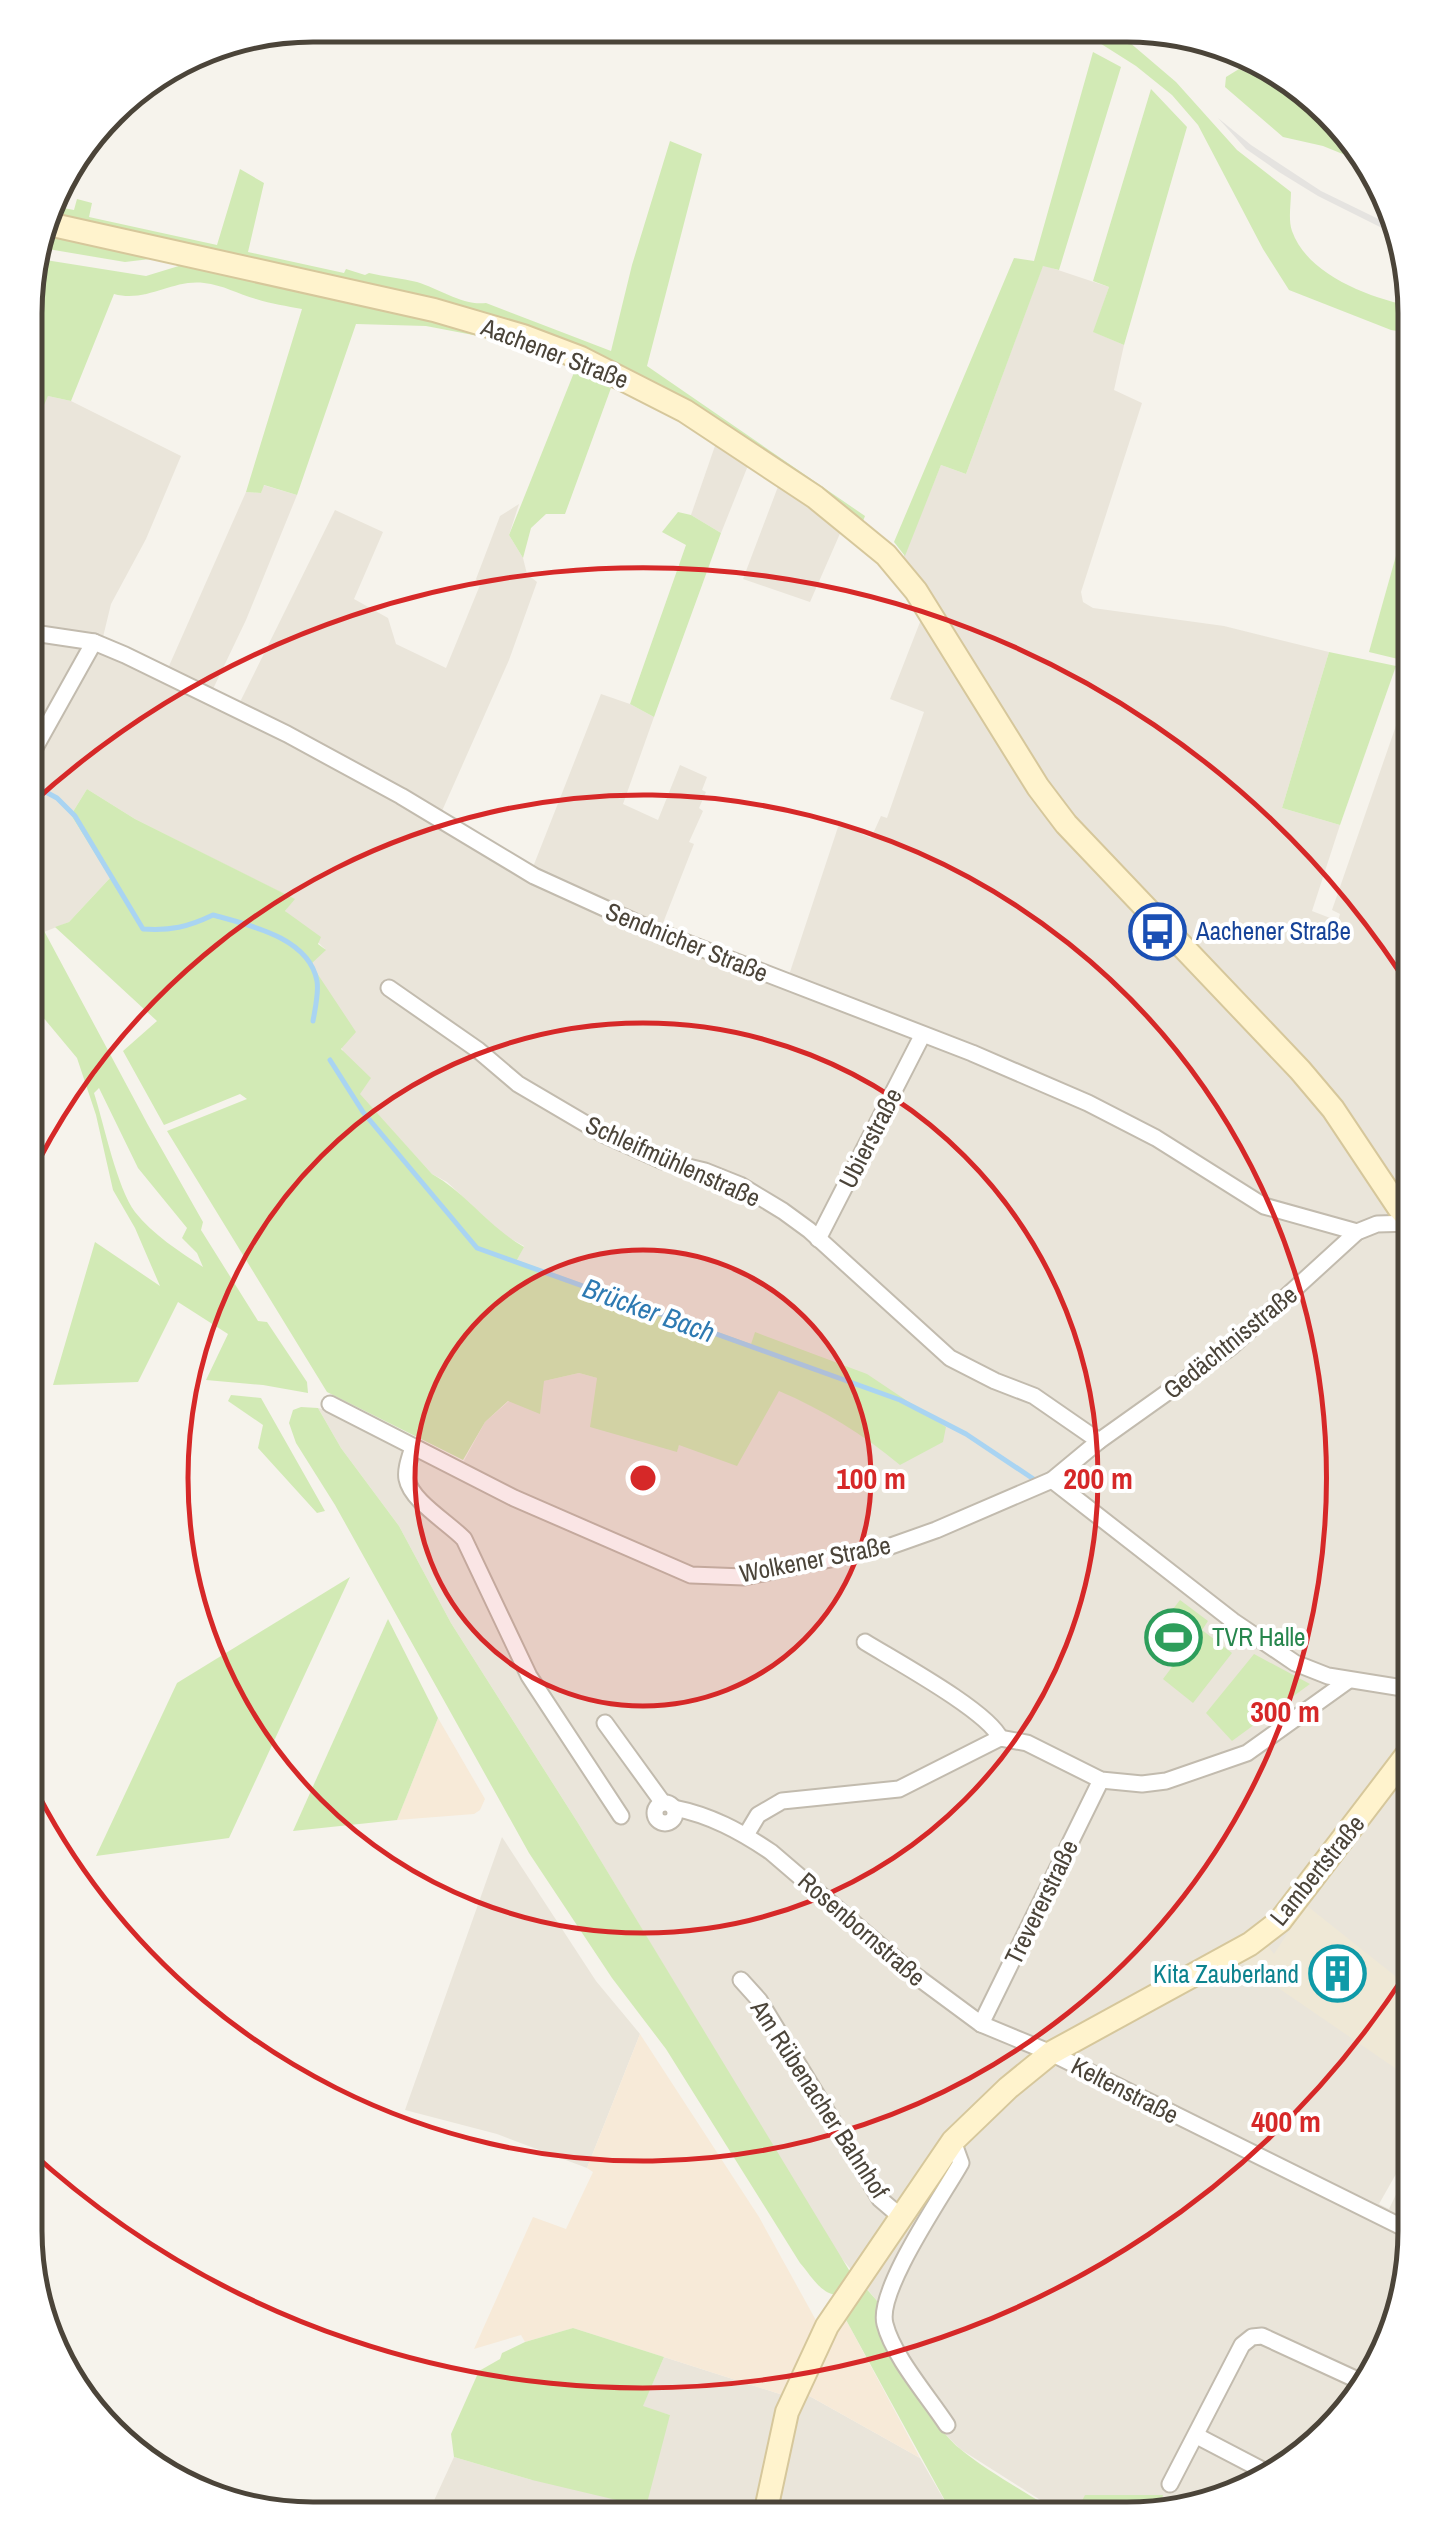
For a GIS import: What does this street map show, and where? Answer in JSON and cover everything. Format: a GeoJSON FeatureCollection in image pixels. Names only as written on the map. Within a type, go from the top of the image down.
{"type":"FeatureCollection","features":[{"type":"Feature","properties":{"kind":"main road","name":"Aachener Straße"},"geometry":{"type":"LineString","coordinates":[[57,226],[434,310],[522,336],[638,385],[696,418],[815,497],[871,540],[903,574],[1038,787],[1066,824],[1300,1070],[1398,1199]]}},
{"type":"Feature","properties":{"kind":"main road","name":"Lambertstraße"},"geometry":{"type":"LineString","coordinates":[[768,2502],[787,2412],[827,2326],[953,2141],[1051,2053],[1250,1944],[1280,1920],[1397,1766]]}},
{"type":"Feature","properties":{"kind":"street","name":"Sendnicher Straße"},"geometry":{"type":"LineString","coordinates":[[42,634],[94,642],[287,734],[401,796],[534,876],[646,927],[972,1053],[1088,1103],[1156,1138],[1264,1206],[1356,1232]]}},
{"type":"Feature","properties":{"kind":"street"},"geometry":{"type":"LineString","coordinates":[[42,735],[94,642]]}},
{"type":"Feature","properties":{"kind":"street","name":"Schleifmühlenstraße"},"geometry":{"type":"LineString","coordinates":[[389,988],[478,1050],[518,1084],[603,1134],[664,1161],[740,1185],[796,1220],[950,1358],[1034,1396],[1099,1440]]}},
{"type":"Feature","properties":{"kind":"street","name":"Ubierstraße"},"geometry":{"type":"LineString","coordinates":[[818,1238],[922,1036]]}},
{"type":"Feature","properties":{"kind":"street"},"geometry":{"type":"LineString","coordinates":[[1356,1232],[1377,1224],[1398,1223]]}},
{"type":"Feature","properties":{"kind":"street","name":"Gedächtnisstraße"},"geometry":{"type":"LineString","coordinates":[[1052,1480],[1099,1440],[1231,1347],[1356,1232]]}},
{"type":"Feature","properties":{"kind":"street","name":"Wolkener Straße"},"geometry":{"type":"LineString","coordinates":[[330,1404],[514,1498],[691,1574],[744,1577],[888,1547],[1052,1480]]}},
{"type":"Feature","properties":{"kind":"street"},"geometry":{"type":"LineString","coordinates":[[412,1447],[406,1476],[411,1489],[464,1539],[529,1676],[621,1816]]}},
{"type":"Feature","properties":{"kind":"street"},"geometry":{"type":"LineString","coordinates":[[1052,1480],[1271,1648],[1312,1672],[1397,1687]]}},
{"type":"Feature","properties":{"kind":"street"},"geometry":{"type":"LineString","coordinates":[[865,1642],[991,1724],[1000,1738]]}},
{"type":"Feature","properties":{"kind":"street"},"geometry":{"type":"LineString","coordinates":[[746,1835],[768,1806],[782,1801],[899,1788],[1000,1738],[1027,1743],[1101,1780],[1142,1784],[1166,1781],[1247,1754],[1349,1680]]}},
{"type":"Feature","properties":{"kind":"street","name":"Rosenbornstraße"},"geometry":{"type":"LineString","coordinates":[[605,1723],[668,1806],[702,1813],[746,1835],[802,1877],[923,1982],[981,2024],[1051,2053]]}},
{"type":"Feature","properties":{"kind":"street","name":"Trevererstraße"},"geometry":{"type":"LineString","coordinates":[[981,2024],[1101,1780]]}},
{"type":"Feature","properties":{"kind":"street","name":"Am Rübenacher Bahnhof"},"geometry":{"type":"LineString","coordinates":[[741,1980],[780,2032],[880,2198],[901,2217]]}},
{"type":"Feature","properties":{"kind":"street","name":"Keltenstraße"},"geometry":{"type":"LineString","coordinates":[[1051,2053],[1397,2225]]}},
{"type":"Feature","properties":{"kind":"street"},"geometry":{"type":"LineString","coordinates":[[946,2424],[888,2333],[883,2306],[896,2274],[961,2163],[953,2141]]}},
{"type":"Feature","properties":{"kind":"street"},"geometry":{"type":"LineString","coordinates":[[1170,2484],[1242,2345],[1252,2337],[1262,2336],[1353,2378]]}},
{"type":"Feature","properties":{"kind":"street"},"geometry":{"type":"LineString","coordinates":[[1197,2436],[1258,2468]]}},
{"type":"Feature","properties":{"kind":"shaded area"},"geometry":{"type":"Polygon","coordinates":[[[1218,118],[1321,191],[1381,220],[1384,229],[1318,196],[1246,149],[1218,118]]]}},
{"type":"Feature","properties":{"kind":"shaded area"},"geometry":{"type":"Polygon","coordinates":[[[1043,265],[1109,287],[1094,332],[1124,345],[1114,390],[1142,403],[1081,592],[1083,602],[1093,608],[1224,626],[1329,652],[1282,808],[1340,825],[1312,911],[1338,921],[1340,914],[1332,910],[1398,721],[1397,2172],[1379,2204],[1389,2209],[1397,2192],[1395,2267],[1377,2335],[1361,2367],[1318,2423],[1277,2457],[1246,2475],[1214,2488],[1162,2500],[1163,2496],[1086,2495],[1082,2502],[1044,2502],[960,2449],[942,2431],[881,2332],[878,2302],[838,2254],[578,1823],[451,1623],[399,1526],[341,1448],[318,1408],[335,1412],[455,1477],[485,1422],[509,1401],[544,1381],[579,1373],[597,1378],[677,1451],[679,1444],[736,1465],[779,1390],[869,1439],[900,1464],[755,1333],[751,1345],[517,1260],[524,1246],[504,1235],[447,1182],[432,1174],[359,1094],[310,963],[325,949],[285,911],[294,899],[135,819],[87,789],[71,815],[110,878],[69,922],[44,932],[42,928],[42,404],[48,396],[71,401],[181,456],[146,539],[111,604],[103,637],[169,666],[246,492],[261,493],[263,485],[297,495],[213,689],[240,702],[335,510],[383,532],[354,599],[388,618],[396,644],[446,668],[480,585],[476,579],[500,516],[519,504],[509,535],[523,558],[527,574],[537,582],[509,660],[442,811],[533,867],[601,694],[630,704],[654,717],[623,804],[658,820],[680,765],[707,777],[699,808],[703,811],[689,842],[694,844],[663,923],[789,975],[839,824],[871,838],[881,816],[887,818],[924,712],[890,699],[922,617],[874,556],[842,529],[810,602],[743,579],[779,484],[826,495],[863,521],[902,560],[941,465],[966,474],[1043,265]]]}},
{"type":"Feature","properties":{"kind":"shaded area"},"geometry":{"type":"Polygon","coordinates":[[[716,443],[749,463],[721,533],[691,515],[716,443]]]}},
{"type":"Feature","properties":{"kind":"shaded area"},"geometry":{"type":"Polygon","coordinates":[[[438,1718],[485,1799],[474,1814],[397,1820],[438,1718]]]}},
{"type":"Feature","properties":{"kind":"shaded area"},"geometry":{"type":"Polygon","coordinates":[[[502,1837],[596,1981],[640,2034],[587,2168],[497,2134],[405,2110],[502,1837]]]}},
{"type":"Feature","properties":{"kind":"shaded area"},"geometry":{"type":"Polygon","coordinates":[[[1306,1905],[1397,1978],[1397,2069],[1239,1961],[1267,1945],[1274,1954],[1306,1905]]]}},
{"type":"Feature","properties":{"kind":"shaded area"},"geometry":{"type":"Polygon","coordinates":[[[640,2034],[759,2217],[818,2324],[783,2395],[573,2328],[525,2342],[521,2335],[474,2349],[533,2217],[566,2229],[593,2172],[587,2168],[640,2034]]]}},
{"type":"Feature","properties":{"kind":"shaded area"},"geometry":{"type":"Polygon","coordinates":[[[845,2318],[920,2458],[804,2393],[845,2318]]]}},
{"type":"Feature","properties":{"kind":"shaded area"},"geometry":{"type":"Polygon","coordinates":[[[664,2357],[783,2395],[804,2393],[920,2458],[945,2502],[433,2502],[454,2457],[532,2480],[670,2415],[642,2407],[664,2357]]]}},
{"type":"Feature","properties":{"kind":"green space"},"geometry":{"type":"Polygon","coordinates":[[[1098,42],[1129,42],[1176,82],[1237,150],[1291,192],[1292,231],[1300,247],[1312,261],[1343,282],[1397,303],[1398,331],[1289,290],[1198,125],[1172,95],[1098,42]]]}},
{"type":"Feature","properties":{"kind":"green space"},"geometry":{"type":"Polygon","coordinates":[[[1093,52],[1121,67],[1059,270],[1043,266],[966,474],[941,465],[905,556],[894,542],[1014,258],[1034,261],[1093,52]]]}},
{"type":"Feature","properties":{"kind":"green space"},"geometry":{"type":"Polygon","coordinates":[[[1239,69],[1277,88],[1305,110],[1346,155],[1283,137],[1225,87],[1226,77],[1239,69]]]}},
{"type":"Feature","properties":{"kind":"green space"},"geometry":{"type":"Polygon","coordinates":[[[1151,89],[1187,127],[1124,345],[1093,332],[1109,287],[1093,281],[1151,89]]]}},
{"type":"Feature","properties":{"kind":"green space"},"geometry":{"type":"Polygon","coordinates":[[[670,141],[702,154],[647,366],[865,516],[863,521],[673,393],[571,343],[426,298],[61,215],[64,208],[74,210],[77,199],[92,203],[89,217],[217,245],[240,169],[264,183],[248,252],[344,273],[346,269],[417,282],[460,300],[486,303],[611,351],[632,265],[670,141]]]}},
{"type":"Feature","properties":{"kind":"green space"},"geometry":{"type":"Polygon","coordinates":[[[54,236],[150,259],[125,262],[51,249],[54,236]]]}},
{"type":"Feature","properties":{"kind":"green space"},"geometry":{"type":"Polygon","coordinates":[[[49,260],[146,276],[182,265],[428,320],[494,339],[426,326],[356,324],[297,495],[264,485],[261,493],[246,492],[302,309],[204,283],[181,284],[137,296],[114,294],[71,401],[48,396],[44,405],[42,314],[49,260]]]}},
{"type":"Feature","properties":{"kind":"green space"},"geometry":{"type":"Polygon","coordinates":[[[575,370],[611,388],[565,514],[546,514],[531,528],[523,558],[509,535],[575,370]]]}},
{"type":"Feature","properties":{"kind":"green space"},"geometry":{"type":"Polygon","coordinates":[[[678,512],[691,515],[721,533],[654,717],[630,704],[686,545],[662,532],[678,512]]]}},
{"type":"Feature","properties":{"kind":"green space"},"geometry":{"type":"Polygon","coordinates":[[[1398,549],[1398,659],[1369,652],[1398,549]]]}},
{"type":"Feature","properties":{"kind":"green space"},"geometry":{"type":"Polygon","coordinates":[[[1329,652],[1396,666],[1340,825],[1282,808],[1329,652]]]}},
{"type":"Feature","properties":{"kind":"green space"},"geometry":{"type":"Polygon","coordinates":[[[87,789],[135,819],[295,899],[285,911],[321,937],[318,944],[326,950],[311,964],[356,1032],[341,1049],[371,1078],[360,1094],[432,1174],[524,1247],[517,1260],[751,1344],[755,1332],[867,1374],[946,1427],[943,1442],[900,1465],[842,1424],[779,1391],[737,1466],[679,1445],[677,1452],[590,1427],[597,1378],[579,1373],[544,1381],[540,1414],[508,1401],[485,1422],[463,1460],[327,1392],[167,1131],[247,1099],[240,1094],[164,1125],[123,1051],[157,1021],[55,927],[69,922],[110,878],[71,815],[87,789]]]}},
{"type":"Feature","properties":{"kind":"green space"},"geometry":{"type":"Polygon","coordinates":[[[42,927],[203,1222],[201,1230],[258,1321],[267,1322],[307,1382],[308,1393],[206,1380],[228,1334],[178,1302],[138,1382],[53,1385],[95,1242],[160,1286],[135,1228],[113,1190],[96,1115],[77,1058],[42,1016],[42,927]],[[99,1088],[94,1093],[128,1201],[150,1228],[203,1267],[197,1253],[182,1238],[187,1228],[138,1168],[99,1088]]]}},
{"type":"Feature","properties":{"kind":"green space"},"geometry":{"type":"Polygon","coordinates":[[[231,1395],[261,1398],[325,1511],[317,1513],[258,1448],[263,1425],[228,1401],[231,1395]]]}},
{"type":"Feature","properties":{"kind":"green space"},"geometry":{"type":"Polygon","coordinates":[[[318,1408],[341,1448],[399,1526],[451,1623],[578,1823],[852,2275],[838,2295],[821,2288],[800,2263],[666,2049],[612,1978],[529,1853],[335,1505],[296,1443],[289,1423],[293,1410],[318,1408]]]}},
{"type":"Feature","properties":{"kind":"green space"},"geometry":{"type":"Polygon","coordinates":[[[350,1577],[229,1838],[96,1856],[177,1683],[350,1577]]]}},
{"type":"Feature","properties":{"kind":"green space"},"geometry":{"type":"Polygon","coordinates":[[[1180,1600],[1208,1621],[1202,1630],[1232,1653],[1193,1703],[1163,1679],[1172,1667],[1145,1645],[1180,1600]]]}},
{"type":"Feature","properties":{"kind":"green space"},"geometry":{"type":"Polygon","coordinates":[[[388,1619],[438,1718],[397,1820],[293,1831],[388,1619]]]}},
{"type":"Feature","properties":{"kind":"green space"},"geometry":{"type":"Polygon","coordinates":[[[1254,1654],[1310,1684],[1232,1741],[1206,1713],[1254,1654]]]}},
{"type":"Feature","properties":{"kind":"green space"},"geometry":{"type":"Polygon","coordinates":[[[864,2286],[878,2302],[884,2335],[906,2379],[948,2437],[985,2467],[1040,2502],[946,2502],[845,2318],[864,2286]]]}},
{"type":"Feature","properties":{"kind":"green space"},"geometry":{"type":"Polygon","coordinates":[[[573,2328],[664,2357],[643,2406],[670,2415],[647,2502],[625,2502],[454,2457],[451,2434],[479,2371],[525,2342],[573,2328]]]}},
{"type":"Feature","properties":{"kind":"green space"},"geometry":{"type":"Polygon","coordinates":[[[1085,2495],[1163,2495],[1162,2500],[1081,2502],[1085,2495]]]}},
{"type":"Feature","properties":{"kind":"waterway","name":"Brücker Bach"},"geometry":{"type":"LineString","coordinates":[[42,790],[75,816],[143,929],[179,927],[213,915],[290,943],[312,966],[317,981],[313,1021]]}},
{"type":"Feature","properties":{"kind":"waterway","name":"Brücker Bach"},"geometry":{"type":"LineString","coordinates":[[330,1060],[363,1112],[477,1248],[900,1400],[966,1434],[1035,1480]]}},
{"type":"Feature","properties":{"kind":"place","name":"Aachener Straße"},"geometry":{"type":"Point","coordinates":[1157,931]}},
{"type":"Feature","properties":{"kind":"place","name":"TVR Halle"},"geometry":{"type":"Point","coordinates":[1173,1637]}},
{"type":"Feature","properties":{"kind":"place","name":"Kita Zauberland"},"geometry":{"type":"Point","coordinates":[1338,1974]}}]}
